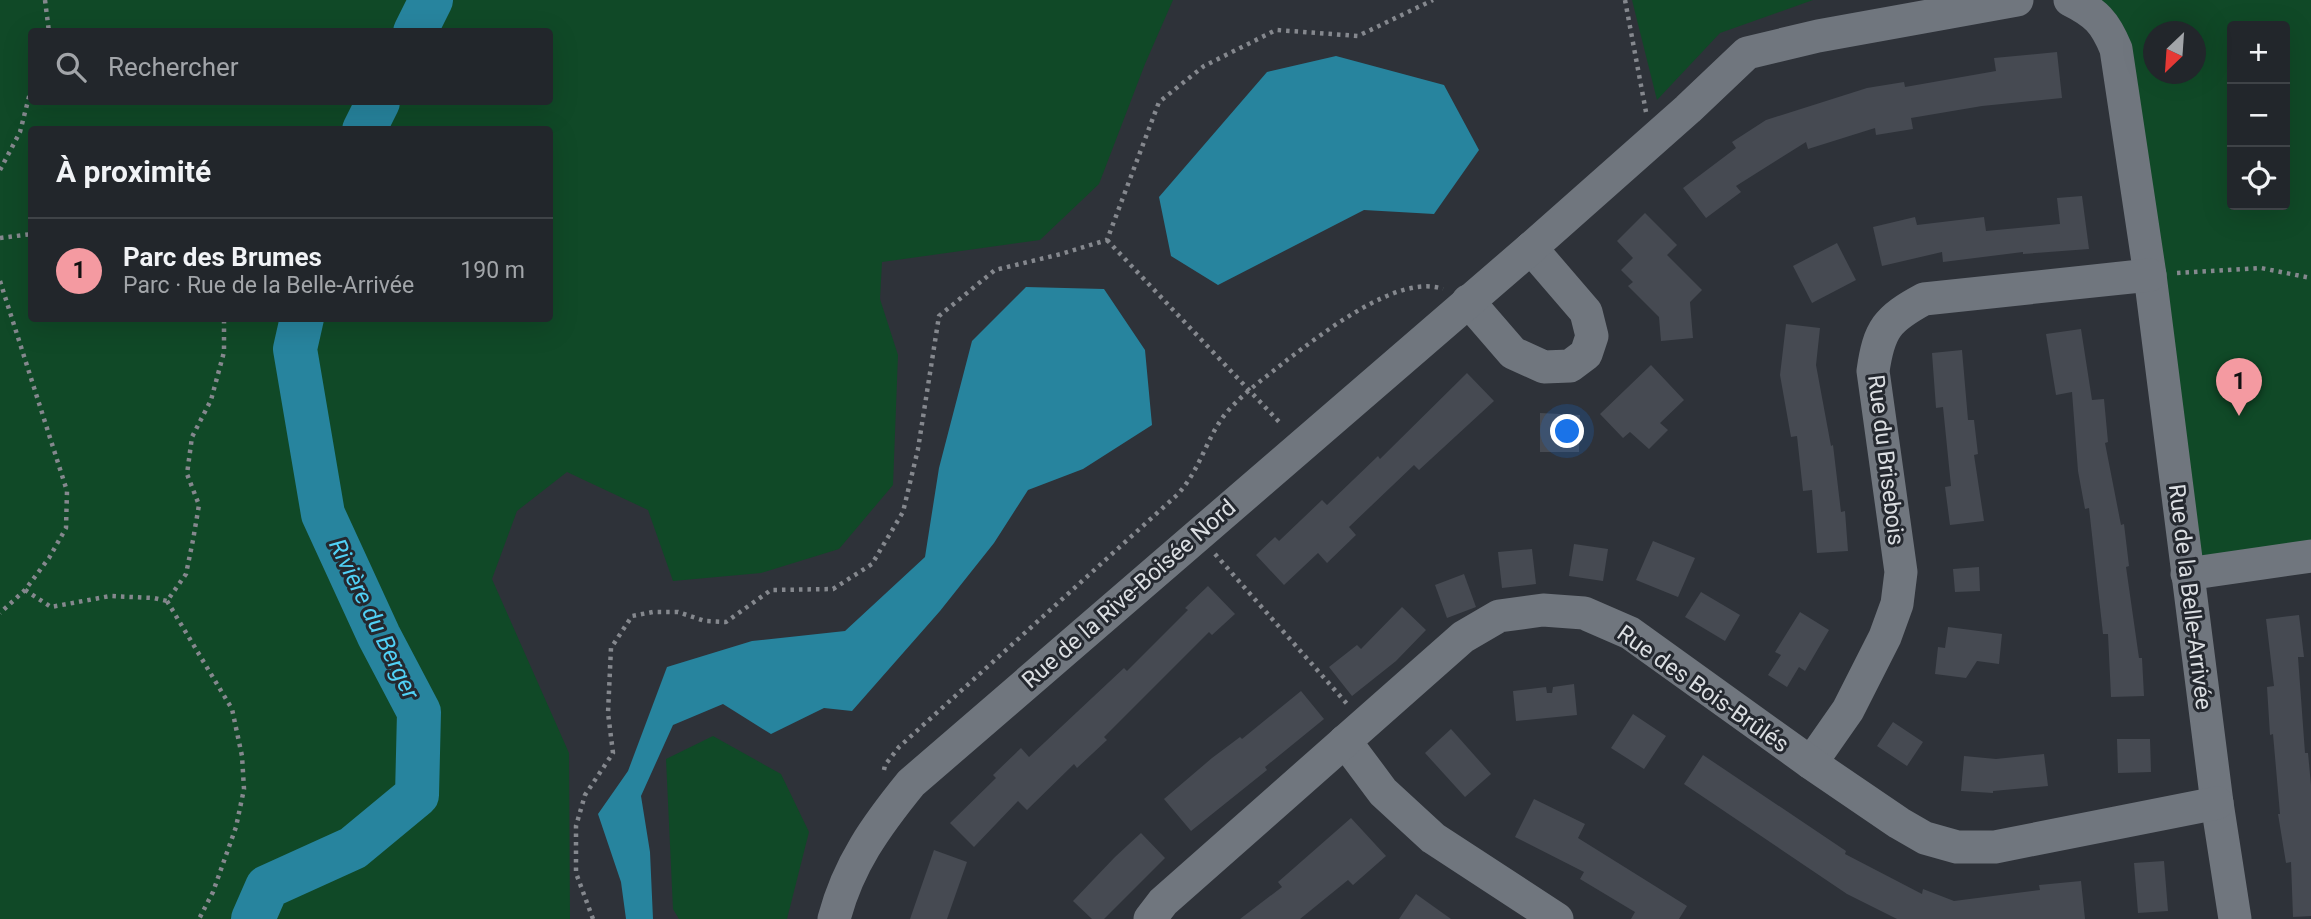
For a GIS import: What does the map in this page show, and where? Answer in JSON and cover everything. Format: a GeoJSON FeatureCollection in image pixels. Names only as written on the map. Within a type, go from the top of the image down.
{"type":"FeatureCollection","features":[{"type":"Feature","properties":{"kind":"street","name":"Rue de la Rive-Boisée Nord"},"geometry":{"type":"LineString","coordinates":[[834,919],[842,890],[874,829],[921,774],[1531,248],[1747,53],[1818,36],[2017,0]]}},
{"type":"Feature","properties":{"kind":"street"},"geometry":{"type":"LineString","coordinates":[[2070,0],[2090,10],[2107,27],[2116,49],[2150,275]]}},
{"type":"Feature","properties":{"kind":"street"},"geometry":{"type":"LineString","coordinates":[[1466,302],[1513,353],[1544,367],[1570,366],[1586,354],[1592,336],[1586,312],[1531,248]]}},
{"type":"Feature","properties":{"kind":"street","name":"Rue de la Belle-Arrivée"},"geometry":{"type":"LineString","coordinates":[[2150,275],[2217,803],[2235,919]]}},
{"type":"Feature","properties":{"kind":"street","name":"Rue du Brisebois"},"geometry":{"type":"LineString","coordinates":[[1811,763],[1848,710],[1885,637],[1897,604],[1901,572],[1873,371],[1876,348],[1887,324],[1924,299],[2150,275]]}},
{"type":"Feature","properties":{"kind":"street"},"geometry":{"type":"LineString","coordinates":[[2187,574],[2311,556]]}},
{"type":"Feature","properties":{"kind":"street","name":"Rue des Bois-Brûlés"},"geometry":{"type":"LineString","coordinates":[[1150,919],[1163,902],[1463,637],[1499,616],[1543,610],[1584,613],[1630,633],[1811,763],[1925,838],[1957,847],[1995,847],[2217,803]]}},
{"type":"Feature","properties":{"kind":"street"},"geometry":{"type":"LineString","coordinates":[[1355,732],[1383,792],[1433,838],[1557,919]]}},
{"type":"Feature","properties":{"kind":"path"},"geometry":{"type":"LineString","coordinates":[[45,0],[48,28]]}},
{"type":"Feature","properties":{"kind":"path"},"geometry":{"type":"LineString","coordinates":[[1107,240],[1159,102],[1204,66],[1276,30],[1358,36],[1433,0]]}},
{"type":"Feature","properties":{"kind":"path"},"geometry":{"type":"LineString","coordinates":[[1625,0],[1640,91],[1653,140]]}},
{"type":"Feature","properties":{"kind":"path"},"geometry":{"type":"LineString","coordinates":[[0,170],[20,132],[28,101]]}},
{"type":"Feature","properties":{"kind":"path"},"geometry":{"type":"LineString","coordinates":[[0,238],[28,234]]}},
{"type":"Feature","properties":{"kind":"path"},"geometry":{"type":"LineString","coordinates":[[1107,240],[1301,445]]}},
{"type":"Feature","properties":{"kind":"path"},"geometry":{"type":"LineString","coordinates":[[593,919],[576,873],[576,826],[585,795],[613,753],[608,713],[611,648],[632,616],[653,612],[678,612],[705,621],[726,622],[771,590],[833,589],[872,564],[903,512],[918,449],[939,316],[995,270],[1107,240]]}},
{"type":"Feature","properties":{"kind":"path"},"geometry":{"type":"LineString","coordinates":[[2150,275],[2261,268],[2311,278]]}},
{"type":"Feature","properties":{"kind":"path"},"geometry":{"type":"LineString","coordinates":[[0,281],[67,491],[66,528],[49,558],[25,590],[0,613]]}},
{"type":"Feature","properties":{"kind":"path"},"geometry":{"type":"LineString","coordinates":[[899,797],[884,779],[885,765],[899,747],[1177,495],[1190,480],[1223,418],[1248,390],[1340,320],[1385,297],[1416,286],[1437,286],[1457,294],[1466,302]]}},
{"type":"Feature","properties":{"kind":"path"},"geometry":{"type":"LineString","coordinates":[[167,601],[186,574],[199,505],[187,474],[188,461],[192,437],[211,400],[224,352],[224,322]]}},
{"type":"Feature","properties":{"kind":"path"},"geometry":{"type":"LineString","coordinates":[[1198,534],[1355,732]]}},
{"type":"Feature","properties":{"kind":"path"},"geometry":{"type":"LineString","coordinates":[[25,590],[51,607],[79,604],[110,596],[167,601],[232,709],[242,756],[244,789],[236,827],[214,892],[199,919]]}},
{"type":"Feature","properties":{"kind":"green space"},"geometry":{"type":"Polygon","coordinates":[[[0,0],[1173,0],[1099,184],[1040,240],[882,262],[880,299],[898,355],[893,485],[839,549],[761,573],[673,581],[648,510],[567,472],[517,511],[492,579],[569,753],[570,919],[0,919],[0,0]]]}},
{"type":"Feature","properties":{"kind":"green space"},"geometry":{"type":"Polygon","coordinates":[[[1632,0],[1813,0],[1720,33],[1657,100],[1632,0]]]}},
{"type":"Feature","properties":{"kind":"green space"},"geometry":{"type":"Polygon","coordinates":[[[2070,0],[2311,0],[2311,556],[2187,574],[2116,49],[2070,0]]]}},
{"type":"Feature","properties":{"kind":"green space"},"geometry":{"type":"Polygon","coordinates":[[[713,736],[781,774],[809,832],[787,919],[679,919],[673,909],[666,759],[713,736]]]}},
{"type":"Feature","properties":{"kind":"water"},"geometry":{"type":"Polygon","coordinates":[[[1336,56],[1444,85],[1479,150],[1434,214],[1364,210],[1218,285],[1171,256],[1159,197],[1267,72],[1336,56]]]}},
{"type":"Feature","properties":{"kind":"water"},"geometry":{"type":"Polygon","coordinates":[[[1026,287],[1104,289],[1145,350],[1152,425],[1083,469],[1028,490],[994,543],[940,611],[852,711],[824,708],[771,734],[723,704],[673,725],[641,796],[650,852],[653,919],[626,919],[621,882],[598,814],[628,771],[667,667],[752,641],[845,631],[925,557],[939,468],[972,341],[1026,287]]]}},
{"type":"Feature","properties":{"kind":"building"},"geometry":{"type":"Polygon","coordinates":[[[2057,52],[2062,98],[1982,106],[1911,118],[1913,129],[1876,135],[1875,128],[1808,149],[1806,142],[1736,186],[1741,192],[1706,218],[1683,188],[1736,148],[1732,142],[1766,120],[1867,88],[1904,82],[1905,87],[1996,71],[1994,58],[2057,52]]]}},
{"type":"Feature","properties":{"kind":"building"},"geometry":{"type":"Polygon","coordinates":[[[2082,196],[2089,249],[2023,252],[1943,262],[1942,252],[1882,266],[1873,227],[1915,217],[1917,225],[1984,217],[1986,231],[2060,224],[2057,198],[2082,196]]]}},
{"type":"Feature","properties":{"kind":"building"},"geometry":{"type":"Polygon","coordinates":[[[1645,213],[1677,245],[1667,255],[1702,290],[1690,302],[1693,338],[1661,341],[1659,317],[1628,286],[1633,282],[1621,270],[1633,258],[1617,241],[1645,213]]]}},
{"type":"Feature","properties":{"kind":"building"},"geometry":{"type":"Polygon","coordinates":[[[1837,243],[1856,280],[1812,303],[1793,266],[1837,243]]]}},
{"type":"Feature","properties":{"kind":"building"},"geometry":{"type":"Polygon","coordinates":[[[1786,324],[1820,328],[1816,365],[1831,446],[1833,445],[1841,512],[1845,511],[1848,551],[1817,553],[1812,490],[1803,491],[1797,436],[1791,437],[1780,375],[1786,324]]]}},
{"type":"Feature","properties":{"kind":"building"},"geometry":{"type":"Polygon","coordinates":[[[2081,329],[2092,400],[2104,399],[2108,442],[2105,443],[2121,525],[2124,524],[2129,566],[2126,567],[2139,658],[2142,658],[2144,696],[2111,697],[2108,634],[2103,634],[2089,508],[2085,509],[2078,471],[2072,392],[2056,395],[2046,334],[2081,329]]]}},
{"type":"Feature","properties":{"kind":"building"},"geometry":{"type":"Polygon","coordinates":[[[1962,350],[1968,420],[1974,420],[1978,454],[1974,455],[1984,521],[1950,525],[1945,487],[1951,486],[1943,407],[1936,408],[1932,353],[1962,350]]]}},
{"type":"Feature","properties":{"kind":"building"},"geometry":{"type":"Polygon","coordinates":[[[1651,365],[1684,400],[1660,423],[1668,430],[1649,449],[1630,432],[1623,438],[1600,414],[1651,365]]]}},
{"type":"Feature","properties":{"kind":"building"},"geometry":{"type":"Polygon","coordinates":[[[1467,373],[1494,401],[1419,470],[1414,465],[1349,527],[1356,535],[1327,563],[1318,553],[1284,585],[1256,555],[1275,537],[1279,541],[1322,500],[1327,505],[1378,456],[1380,459],[1467,373]]]}},
{"type":"Feature","properties":{"kind":"building"},"geometry":{"type":"Polygon","coordinates":[[[1540,413],[1580,415],[1579,452],[1540,452],[1540,413]]]}},
{"type":"Feature","properties":{"kind":"building"},"geometry":{"type":"Polygon","coordinates":[[[1653,541],[1695,558],[1678,597],[1636,580],[1653,541]]]}},
{"type":"Feature","properties":{"kind":"building"},"geometry":{"type":"Polygon","coordinates":[[[1574,544],[1608,549],[1603,581],[1569,576],[1574,544]]]}},
{"type":"Feature","properties":{"kind":"building"},"geometry":{"type":"Polygon","coordinates":[[[1532,549],[1536,584],[1502,588],[1498,552],[1532,549]]]}},
{"type":"Feature","properties":{"kind":"building"},"geometry":{"type":"Polygon","coordinates":[[[1979,567],[1980,591],[1955,592],[1953,569],[1979,567]]]}},
{"type":"Feature","properties":{"kind":"building"},"geometry":{"type":"Polygon","coordinates":[[[1464,574],[1476,607],[1447,618],[1435,585],[1464,574]]]}},
{"type":"Feature","properties":{"kind":"building"},"geometry":{"type":"Polygon","coordinates":[[[1208,586],[1235,614],[1212,635],[1209,632],[1104,737],[1107,740],[1077,768],[1074,764],[1027,810],[1018,801],[974,847],[950,823],[996,778],[993,775],[1021,748],[1029,757],[1124,668],[1127,671],[1208,586]]]}},
{"type":"Feature","properties":{"kind":"building"},"geometry":{"type":"Polygon","coordinates":[[[1701,592],[1740,615],[1725,641],[1685,617],[1701,592]]]}},
{"type":"Feature","properties":{"kind":"building"},"geometry":{"type":"Polygon","coordinates":[[[1402,607],[1426,630],[1396,661],[1352,696],[1329,667],[1357,645],[1361,649],[1402,607]]]}},
{"type":"Feature","properties":{"kind":"building"},"geometry":{"type":"Polygon","coordinates":[[[1800,612],[1829,630],[1805,671],[1799,667],[1787,687],[1768,675],[1781,655],[1775,652],[1800,612]]]}},
{"type":"Feature","properties":{"kind":"building"},"geometry":{"type":"Polygon","coordinates":[[[2299,615],[2304,657],[2298,657],[2305,753],[2308,753],[2311,785],[2311,916],[2293,917],[2291,862],[2286,863],[2278,814],[2273,734],[2270,735],[2267,687],[2274,686],[2266,619],[2299,615]]]}},
{"type":"Feature","properties":{"kind":"building"},"geometry":{"type":"Polygon","coordinates":[[[1948,627],[2002,634],[1999,664],[1977,661],[1966,678],[1935,674],[1938,647],[1945,648],[1948,627]]]}},
{"type":"Feature","properties":{"kind":"building"},"geometry":{"type":"Polygon","coordinates":[[[1574,684],[1577,715],[1516,721],[1513,691],[1546,687],[1547,693],[1552,693],[1553,687],[1574,684]]]}},
{"type":"Feature","properties":{"kind":"building"},"geometry":{"type":"Polygon","coordinates":[[[1301,691],[1324,719],[1265,767],[1267,770],[1191,831],[1164,799],[1212,758],[1240,737],[1242,739],[1301,691]]]}},
{"type":"Feature","properties":{"kind":"building"},"geometry":{"type":"Polygon","coordinates":[[[1633,714],[1666,736],[1644,769],[1611,748],[1633,714]]]}},
{"type":"Feature","properties":{"kind":"building"},"geometry":{"type":"Polygon","coordinates":[[[1893,722],[1923,742],[1907,766],[1877,746],[1893,722]]]}},
{"type":"Feature","properties":{"kind":"building"},"geometry":{"type":"Polygon","coordinates":[[[1451,729],[1491,774],[1465,797],[1425,753],[1451,729]]]}},
{"type":"Feature","properties":{"kind":"building"},"geometry":{"type":"Polygon","coordinates":[[[2117,739],[2150,739],[2151,772],[2118,773],[2117,739]]]}},
{"type":"Feature","properties":{"kind":"building"},"geometry":{"type":"Polygon","coordinates":[[[2044,754],[2048,786],[1993,793],[1961,791],[1964,756],[1996,759],[2044,754]]]}},
{"type":"Feature","properties":{"kind":"building"},"geometry":{"type":"Polygon","coordinates":[[[1703,755],[1846,851],[1845,854],[1922,894],[1923,889],[1954,901],[2040,890],[2039,885],[2081,881],[2085,919],[1897,919],[1847,894],[1684,784],[1703,755]]]}},
{"type":"Feature","properties":{"kind":"building"},"geometry":{"type":"Polygon","coordinates":[[[1534,799],[1585,824],[1578,838],[1687,906],[1679,919],[1631,919],[1635,912],[1580,879],[1584,872],[1515,837],[1534,799]]]}},
{"type":"Feature","properties":{"kind":"building"},"geometry":{"type":"Polygon","coordinates":[[[1351,818],[1386,856],[1353,885],[1348,880],[1300,919],[1240,919],[1282,887],[1278,882],[1351,818]]]}},
{"type":"Feature","properties":{"kind":"building"},"geometry":{"type":"Polygon","coordinates":[[[1141,833],[1165,858],[1104,919],[1092,919],[1073,901],[1141,833]]]}},
{"type":"Feature","properties":{"kind":"building"},"geometry":{"type":"Polygon","coordinates":[[[934,850],[967,862],[947,919],[910,919],[934,850]]]}},
{"type":"Feature","properties":{"kind":"building"},"geometry":{"type":"Polygon","coordinates":[[[2164,861],[2168,911],[2138,913],[2134,863],[2164,861]]]}},
{"type":"Feature","properties":{"kind":"building"},"geometry":{"type":"Polygon","coordinates":[[[1416,894],[1451,919],[1399,919],[1416,894]]]}},
{"type":"Feature","properties":{"kind":"waterway","name":"Rivière du Berger"},"geometry":{"type":"LineString","coordinates":[[417,28],[431,0]]}},
{"type":"Feature","properties":{"kind":"waterway","name":"Rivière du Berger"},"geometry":{"type":"LineString","coordinates":[[366,126],[376,105]]}},
{"type":"Feature","properties":{"kind":"waterway","name":"Rivière du Berger"},"geometry":{"type":"LineString","coordinates":[[253,919],[267,887],[353,848],[417,795],[419,712],[379,636],[323,514],[295,349],[301,322]]}},
{"type":"Feature","properties":{"kind":"place","name":"Parc des Brumes"},"geometry":{"type":"Point","coordinates":[2239,416]}}]}
